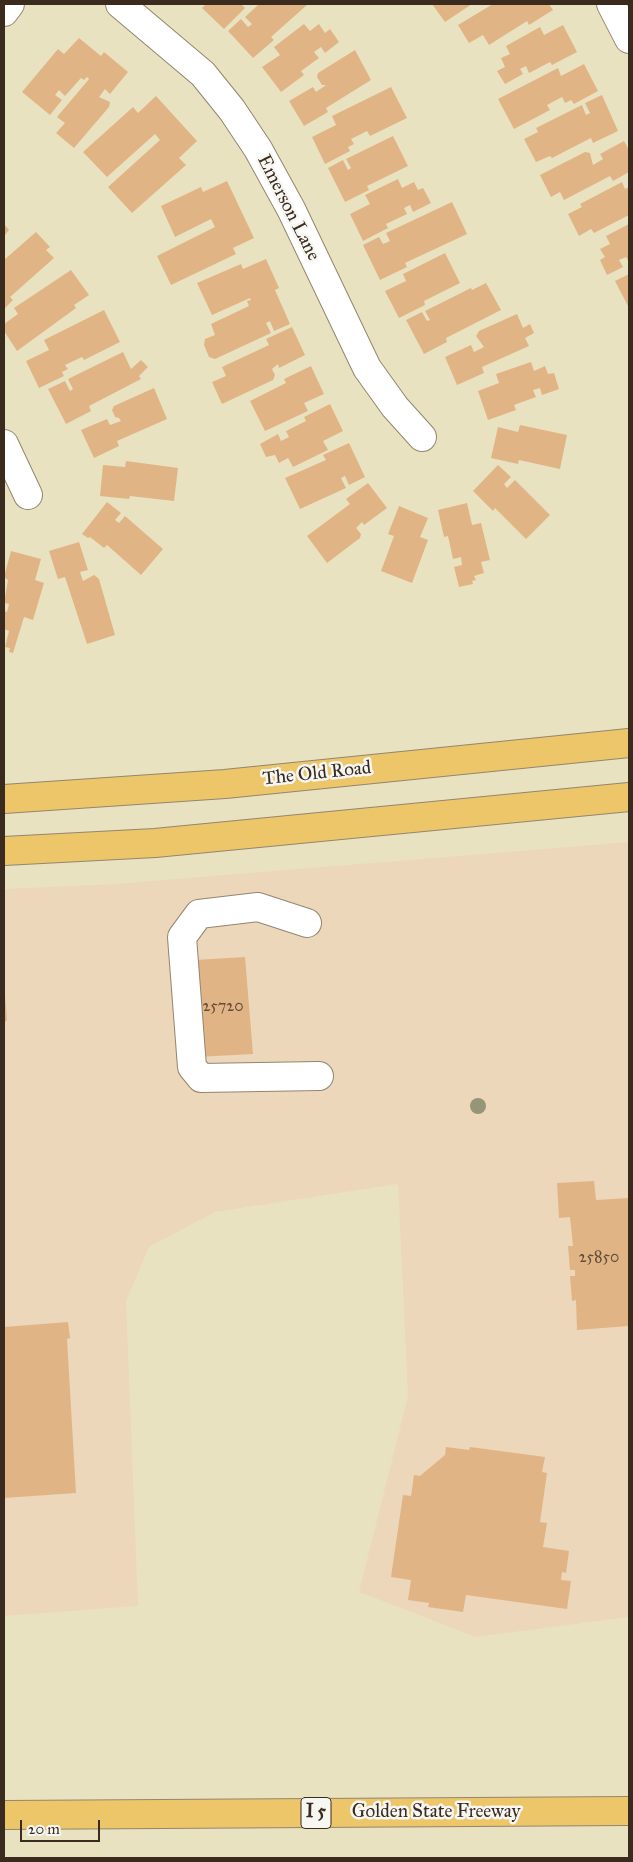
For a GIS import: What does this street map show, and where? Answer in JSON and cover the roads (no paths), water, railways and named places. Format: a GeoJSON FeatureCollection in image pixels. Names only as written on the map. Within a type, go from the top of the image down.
{"type":"FeatureCollection","features":[{"type":"Feature","properties":{"kind":"main road","name":"The Old Road"},"geometry":{"type":"LineString","coordinates":[[4,799],[225,784],[629,743]]}},
{"type":"Feature","properties":{"kind":"main road"},"geometry":{"type":"LineString","coordinates":[[4,851],[155,843],[629,797]]}},
{"type":"Feature","properties":{"kind":"main road","name":"Golden State Freeway"},"geometry":{"type":"LineString","coordinates":[[4,1815],[629,1811]]}},
{"type":"Feature","properties":{"kind":"street"},"geometry":{"type":"LineString","coordinates":[[4,12],[10,4]]}},
{"type":"Feature","properties":{"kind":"street","name":"Emerson Lane"},"geometry":{"type":"LineString","coordinates":[[120,4],[203,74],[232,110],[258,149],[290,209],[367,368],[395,408],[422,437]]}},
{"type":"Feature","properties":{"kind":"street"},"geometry":{"type":"LineString","coordinates":[[611,4],[629,39]]}},
{"type":"Feature","properties":{"kind":"street"},"geometry":{"type":"LineString","coordinates":[[4,444],[28,494]]}},
{"type":"Feature","properties":{"kind":"street"},"geometry":{"type":"LineString","coordinates":[[307,923],[258,907],[198,914],[182,937],[191,1058],[192,1067],[202,1078],[319,1076]]}}]}
